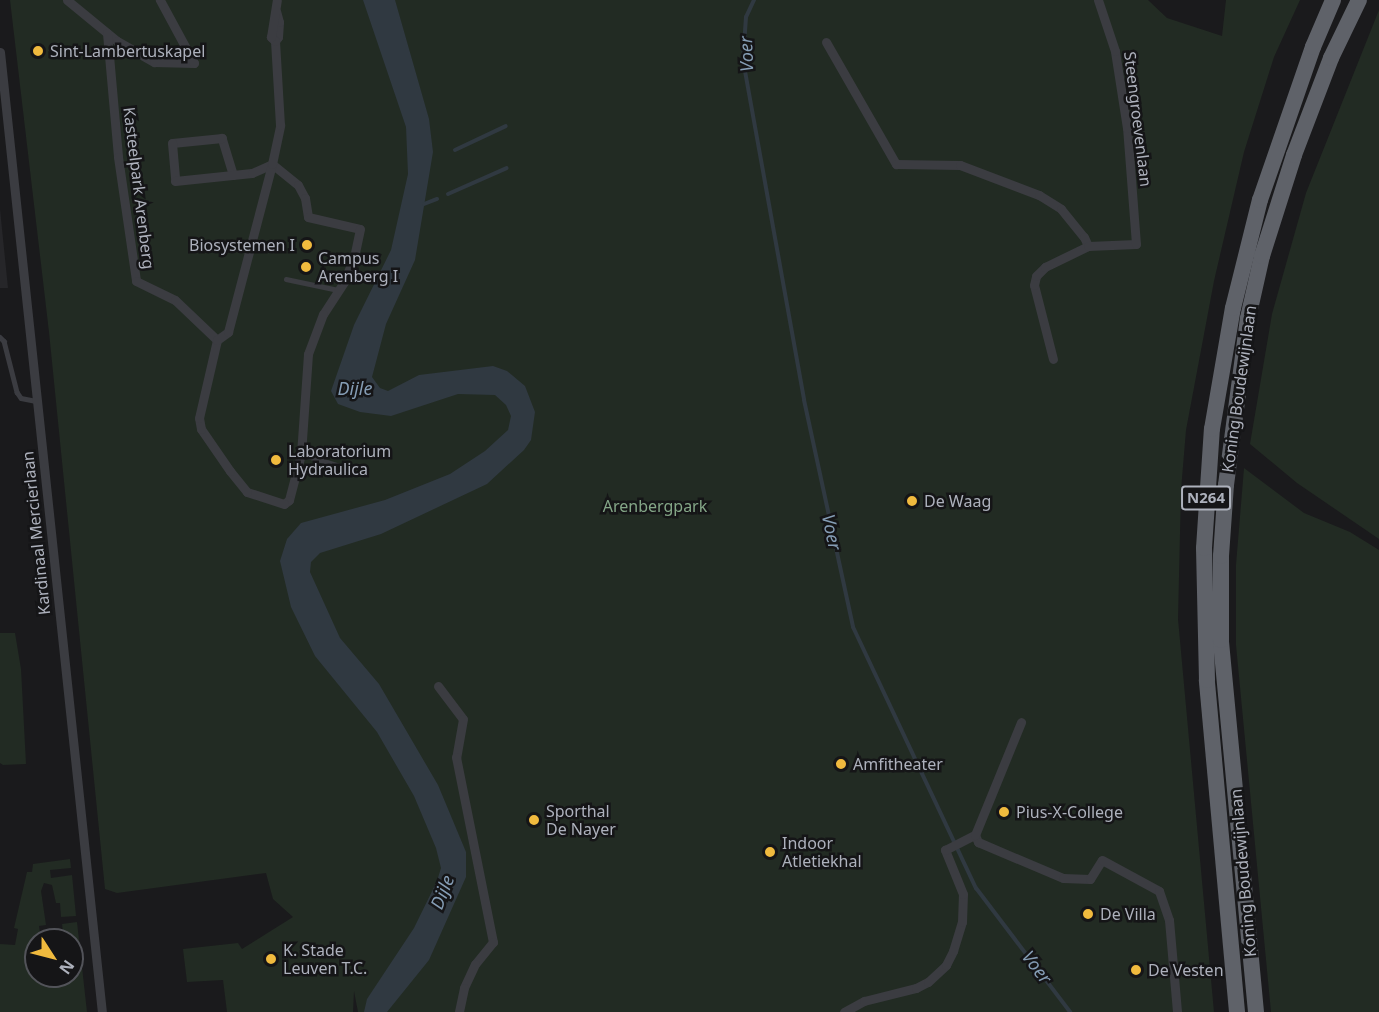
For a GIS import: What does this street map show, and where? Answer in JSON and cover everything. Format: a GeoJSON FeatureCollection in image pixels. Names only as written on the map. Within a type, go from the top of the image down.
{"type":"FeatureCollection","features":[{"type":"Feature","properties":{"kind":"highway","name":"Koning Boudewijnlaan"},"geometry":{"type":"LineString","coordinates":[[1236,1012],[1207,680],[1204,548],[1212,429],[1233,308],[1260,200],[1306,67],[1333,0]]}},
{"type":"Feature","properties":{"kind":"highway","name":"Koning Boudewijnlaan"},"geometry":{"type":"LineString","coordinates":[[1256,1012],[1221,640],[1221,556],[1226,485],[1248,318],[1262,256],[1293,155],[1331,58],[1359,0]]}},
{"type":"Feature","properties":{"kind":"street"},"geometry":{"type":"LineString","coordinates":[[67,0],[107,33],[154,62],[194,63],[159,0]]}},
{"type":"Feature","properties":{"kind":"street"},"geometry":{"type":"LineString","coordinates":[[272,164],[298,185],[305,198],[308,217],[360,229],[354,257],[323,314],[308,354],[301,454],[289,500],[284,504],[247,492],[201,429],[199,418],[217,340],[228,332],[280,125],[275,41],[278,37],[279,22],[276,11],[277,0]]}},
{"type":"Feature","properties":{"kind":"street","name":"Steengroevenlaan"},"geometry":{"type":"LineString","coordinates":[[1088,246],[1136,244],[1127,128],[1115,51],[1098,0]]}},
{"type":"Feature","properties":{"kind":"street","name":"Kasteelpark Arenberg"},"geometry":{"type":"LineString","coordinates":[[107,33],[118,157],[136,281],[175,300],[217,340]]}},
{"type":"Feature","properties":{"kind":"street"},"geometry":{"type":"LineString","coordinates":[[825,42],[896,164],[960,165],[1039,195],[1061,209],[1084,237],[1088,246],[1045,267],[1036,276],[1034,285],[1053,359]]}},
{"type":"Feature","properties":{"kind":"street","name":"Kardinaal Mercierlaan"},"geometry":{"type":"LineString","coordinates":[[0,52],[102,1012]]}},
{"type":"Feature","properties":{"kind":"street"},"geometry":{"type":"LineString","coordinates":[[232,175],[222,138],[172,143],[175,181],[252,173],[272,164]]}},
{"type":"Feature","properties":{"kind":"street"},"geometry":{"type":"LineString","coordinates":[[438,686],[463,719],[456,756],[493,942],[475,964],[464,988],[459,1012]]}},
{"type":"Feature","properties":{"kind":"street"},"geometry":{"type":"LineString","coordinates":[[844,1012],[864,1001],[916,988],[928,982],[946,964],[962,922],[963,894],[945,850],[970,837],[1021,722]]}},
{"type":"Feature","properties":{"kind":"street"},"geometry":{"type":"LineString","coordinates":[[970,837],[1063,878],[1090,879],[1102,860],[1159,891],[1169,920],[1177,1012]]}},
{"type":"Feature","properties":{"kind":"lane"},"geometry":{"type":"LineString","coordinates":[[286,279],[338,290]]}},
{"type":"Feature","properties":{"kind":"lane"},"geometry":{"type":"LineString","coordinates":[[0,337],[4,341],[17,392],[21,398],[37,401]]}},
{"type":"Feature","properties":{"kind":"lane"},"geometry":{"type":"LineString","coordinates":[[301,454],[340,466]]}},
{"type":"Feature","properties":{"kind":"shaded area"},"geometry":{"type":"Polygon","coordinates":[[[0,209],[8,288],[0,288],[0,209]]]}},
{"type":"Feature","properties":{"kind":"green space","name":"Arenbergpark"},"geometry":{"type":"Polygon","coordinates":[[[10,0],[1148,0],[1167,18],[1222,36],[1226,0],[1300,0],[1274,57],[1244,152],[1214,281],[1186,430],[1181,490],[1178,619],[1214,1012],[358,1012],[354,991],[353,1012],[227,1012],[223,980],[187,982],[183,949],[238,943],[242,949],[293,917],[273,899],[266,873],[117,893],[105,889],[49,332],[10,0]]]}},
{"type":"Feature","properties":{"kind":"green space"},"geometry":{"type":"Polygon","coordinates":[[[1379,10],[1379,539],[1297,483],[1250,444],[1272,314],[1306,193],[1379,10]]]}},
{"type":"Feature","properties":{"kind":"green space"},"geometry":{"type":"Polygon","coordinates":[[[1244,468],[1304,513],[1350,532],[1379,550],[1379,1012],[1271,1012],[1236,645],[1236,565],[1244,468]]]}},
{"type":"Feature","properties":{"kind":"green space"},"geometry":{"type":"Polygon","coordinates":[[[0,633],[15,633],[21,669],[26,764],[3,765],[0,763],[0,633]]]}},
{"type":"Feature","properties":{"kind":"green space"},"geometry":{"type":"Polygon","coordinates":[[[70,859],[71,868],[50,870],[51,878],[72,875],[76,916],[61,917],[60,903],[56,903],[52,885],[44,883],[41,891],[46,925],[39,926],[39,928],[24,928],[24,988],[84,988],[84,985],[87,1012],[0,1012],[0,944],[15,945],[18,929],[14,928],[27,872],[32,872],[33,864],[70,859]]]}},
{"type":"Feature","properties":{"kind":"green space"},"geometry":{"type":"Polygon","coordinates":[[[77,922],[78,928],[62,928],[62,924],[77,922]]]}},
{"type":"Feature","properties":{"kind":"water","name":"Dijle"},"geometry":{"type":"Polygon","coordinates":[[[363,0],[395,0],[429,119],[433,152],[415,260],[386,324],[372,377],[380,388],[388,391],[419,375],[493,366],[507,371],[525,386],[535,412],[531,440],[524,450],[487,484],[381,534],[320,553],[311,562],[310,572],[340,638],[379,684],[438,785],[466,852],[466,877],[429,960],[387,1012],[364,1012],[367,999],[414,928],[441,868],[436,848],[414,796],[377,732],[315,656],[291,607],[280,561],[287,539],[301,523],[385,500],[450,474],[485,451],[508,430],[511,416],[506,405],[495,395],[458,394],[391,416],[360,412],[338,404],[331,391],[354,325],[391,250],[408,174],[406,127],[363,0]]]}},
{"type":"Feature","properties":{"kind":"waterway","name":"Voer"},"geometry":{"type":"LineString","coordinates":[[754,0],[746,17],[743,60],[804,400],[853,627],[976,888],[1070,1012]]}},
{"type":"Feature","properties":{"kind":"waterway"},"geometry":{"type":"LineString","coordinates":[[455,150],[506,126]]}},
{"type":"Feature","properties":{"kind":"waterway"},"geometry":{"type":"LineString","coordinates":[[448,194],[507,168]]}},
{"type":"Feature","properties":{"kind":"waterway"},"geometry":{"type":"LineString","coordinates":[[424,204],[437,199]]}},
{"type":"Feature","properties":{"kind":"place","name":"Sint-Lambertuskapel"},"geometry":{"type":"Point","coordinates":[38,51]}},
{"type":"Feature","properties":{"kind":"place","name":"Biosystemen I"},"geometry":{"type":"Point","coordinates":[307,245]}},
{"type":"Feature","properties":{"kind":"place","name":"Campus Arenberg I"},"geometry":{"type":"Point","coordinates":[306,267]}},
{"type":"Feature","properties":{"kind":"place","name":"Laboratorium Hydraulica"},"geometry":{"type":"Point","coordinates":[276,460]}},
{"type":"Feature","properties":{"kind":"place","name":"De Waag"},"geometry":{"type":"Point","coordinates":[912,501]}},
{"type":"Feature","properties":{"kind":"place","name":"Amfitheater"},"geometry":{"type":"Point","coordinates":[841,764]}},
{"type":"Feature","properties":{"kind":"place","name":"Pius-X-College"},"geometry":{"type":"Point","coordinates":[1004,812]}},
{"type":"Feature","properties":{"kind":"place","name":"Sporthal De Nayer"},"geometry":{"type":"Point","coordinates":[534,820]}},
{"type":"Feature","properties":{"kind":"place","name":"Indoor Atletiekhal"},"geometry":{"type":"Point","coordinates":[770,852]}},
{"type":"Feature","properties":{"kind":"place","name":"De Villa"},"geometry":{"type":"Point","coordinates":[1088,914]}},
{"type":"Feature","properties":{"kind":"place","name":"K. Stade Leuven T.C."},"geometry":{"type":"Point","coordinates":[271,959]}},
{"type":"Feature","properties":{"kind":"place","name":"De Vesten"},"geometry":{"type":"Point","coordinates":[1136,970]}}]}
